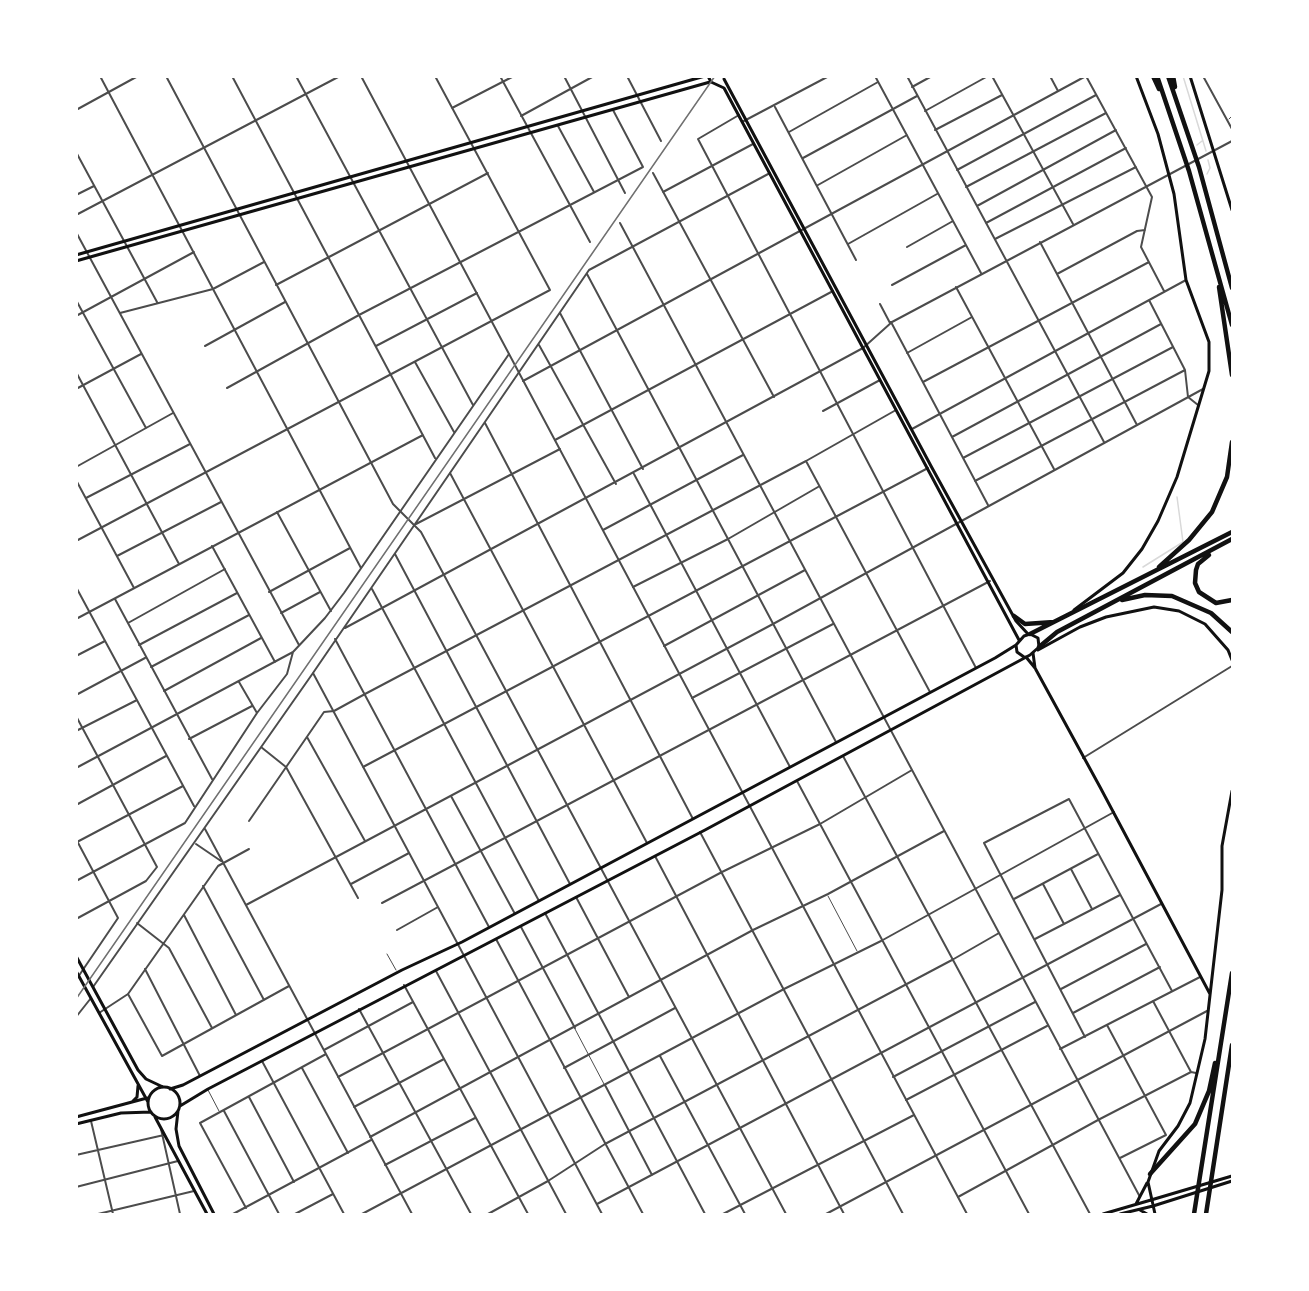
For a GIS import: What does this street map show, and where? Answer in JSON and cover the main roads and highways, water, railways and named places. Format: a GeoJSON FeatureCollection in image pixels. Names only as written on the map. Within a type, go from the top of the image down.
{"type":"FeatureCollection","features":[{"type":"Feature","properties":{"kind":"highway"},"geometry":{"type":"LineString","coordinates":[[1152,76],[1170,110]]}},
{"type":"Feature","properties":{"kind":"highway"},"geometry":{"type":"LineString","coordinates":[[1157,76],[1190,171],[1233,325]]}},
{"type":"Feature","properties":{"kind":"highway"},"geometry":{"type":"LineString","coordinates":[[1170,76],[1199,167],[1233,288]]}},
{"type":"Feature","properties":{"kind":"highway"},"geometry":{"type":"LineString","coordinates":[[1212,255],[1225,316],[1233,375]]}},
{"type":"Feature","properties":{"kind":"highway"},"geometry":{"type":"LineString","coordinates":[[1139,580],[1170,558],[1202,526],[1224,486],[1233,442]]}},
{"type":"Feature","properties":{"kind":"highway"},"geometry":{"type":"LineString","coordinates":[[1029,634],[1233,532]]}},
{"type":"Feature","properties":{"kind":"highway"},"geometry":{"type":"LineString","coordinates":[[1039,649],[1056,633],[1233,539]]}},
{"type":"Feature","properties":{"kind":"highway"},"geometry":{"type":"LineString","coordinates":[[1223,544],[1198,564],[1195,583],[1206,599],[1216,603],[1233,600]]}},
{"type":"Feature","properties":{"kind":"highway"},"geometry":{"type":"LineString","coordinates":[[1108,604],[1144,595],[1172,596],[1211,613],[1233,632]]}},
{"type":"Feature","properties":{"kind":"highway"},"geometry":{"type":"LineString","coordinates":[[1014,616],[1025,624],[1056,622]]}},
{"type":"Feature","properties":{"kind":"highway"},"geometry":{"type":"LineString","coordinates":[[1194,1215],[1233,973]]}},
{"type":"Feature","properties":{"kind":"highway"},"geometry":{"type":"LineString","coordinates":[[1150,1174],[1189,1132],[1200,1114],[1223,1034]]}},
{"type":"Feature","properties":{"kind":"highway"},"geometry":{"type":"LineString","coordinates":[[1206,1215],[1233,1045]]}},
{"type":"Feature","properties":{"kind":"main road"},"geometry":{"type":"LineString","coordinates":[[76,255],[583,113],[691,78],[706,76],[710,82]]}},
{"type":"Feature","properties":{"kind":"main road"},"geometry":{"type":"LineString","coordinates":[[1064,618],[1114,581],[1142,549],[1169,498],[1209,371],[1209,342],[1186,280],[1169,174],[1158,135],[1136,76]]}},
{"type":"Feature","properties":{"kind":"main road"},"geometry":{"type":"LineString","coordinates":[[1190,76],[1233,210]]}},
{"type":"Feature","properties":{"kind":"main road"},"geometry":{"type":"LineString","coordinates":[[716,84],[725,77],[740,115]]}},
{"type":"Feature","properties":{"kind":"main road"},"geometry":{"type":"LineString","coordinates":[[76,261],[710,82],[716,84],[724,88],[744,121],[990,581],[1019,640]]}},
{"type":"Feature","properties":{"kind":"main road"},"geometry":{"type":"LineString","coordinates":[[744,121],[753,144],[771,172]]}},
{"type":"Feature","properties":{"kind":"main road"},"geometry":{"type":"LineString","coordinates":[[864,347],[880,380],[911,430],[929,467],[962,520],[1014,616],[1029,634],[1038,638],[1039,649]]}},
{"type":"Feature","properties":{"kind":"main road"},"geometry":{"type":"LineString","coordinates":[[180,1106],[261,1060],[700,832],[1080,627],[1106,617],[1154,606],[1179,611],[1204,624],[1228,650],[1233,660]]}},
{"type":"Feature","properties":{"kind":"main road"},"geometry":{"type":"LineString","coordinates":[[76,1117],[148,1099],[156,1089],[170,1089],[200,1076],[397,972],[458,944],[742,793],[976,668],[1016,645],[1019,640],[1029,634]]}},
{"type":"Feature","properties":{"kind":"main road"},"geometry":{"type":"LineString","coordinates":[[1016,645],[1017,652],[1035,668],[1211,996]]}},
{"type":"Feature","properties":{"kind":"main road"},"geometry":{"type":"LineString","coordinates":[[1033,653],[1035,668]]}},
{"type":"Feature","properties":{"kind":"main road"},"geometry":{"type":"LineString","coordinates":[[1135,1205],[1148,1182],[1168,1136],[1190,1103],[1211,996],[1222,890],[1222,846],[1233,791]]}},
{"type":"Feature","properties":{"kind":"main road"},"geometry":{"type":"LineString","coordinates":[[76,956],[138,1070],[146,1079],[163,1088]]}},
{"type":"Feature","properties":{"kind":"main road"},"geometry":{"type":"LineString","coordinates":[[76,970],[78,978],[148,1099],[151,1112],[207,1215]]}},
{"type":"Feature","properties":{"kind":"main road"},"geometry":{"type":"LineString","coordinates":[[130,1103],[137,1097],[138,1085]]}},
{"type":"Feature","properties":{"kind":"main road"},"geometry":{"type":"LineString","coordinates":[[170,1089],[178,1096],[180,1106],[176,1129],[179,1146],[214,1215]]}},
{"type":"Feature","properties":{"kind":"main road"},"geometry":{"type":"LineString","coordinates":[[155,1117],[169,1118],[178,1111]]}},
{"type":"Feature","properties":{"kind":"main road"},"geometry":{"type":"LineString","coordinates":[[76,1124],[121,1113],[151,1112]]}},
{"type":"Feature","properties":{"kind":"main road"},"geometry":{"type":"LineString","coordinates":[[1103,1215],[1233,1176]]}},
{"type":"Feature","properties":{"kind":"main road"},"geometry":{"type":"LineString","coordinates":[[1120,1215],[1233,1181]]}},
{"type":"Feature","properties":{"kind":"main road"},"geometry":{"type":"LineString","coordinates":[[1148,1182],[1155,1215]]}},
{"type":"Feature","properties":{"kind":"main road"},"geometry":{"type":"LineString","coordinates":[[1138,1209],[1147,1215]]}},
{"type":"Feature","properties":{"kind":"waterway"},"geometry":{"type":"LineString","coordinates":[[1183,76],[1206,151]]}},
{"type":"Feature","properties":{"kind":"waterway"},"geometry":{"type":"LineString","coordinates":[[1197,145],[1202,141]]}},
{"type":"Feature","properties":{"kind":"waterway"},"geometry":{"type":"LineString","coordinates":[[1207,174],[1210,168],[1208,160]]}},
{"type":"Feature","properties":{"kind":"waterway"},"geometry":{"type":"LineString","coordinates":[[1143,567],[1183,542],[1177,497]]}},
{"type":"Feature","properties":{"kind":"railway"},"geometry":{"type":"LineString","coordinates":[[76,999],[715,76]]}}]}
